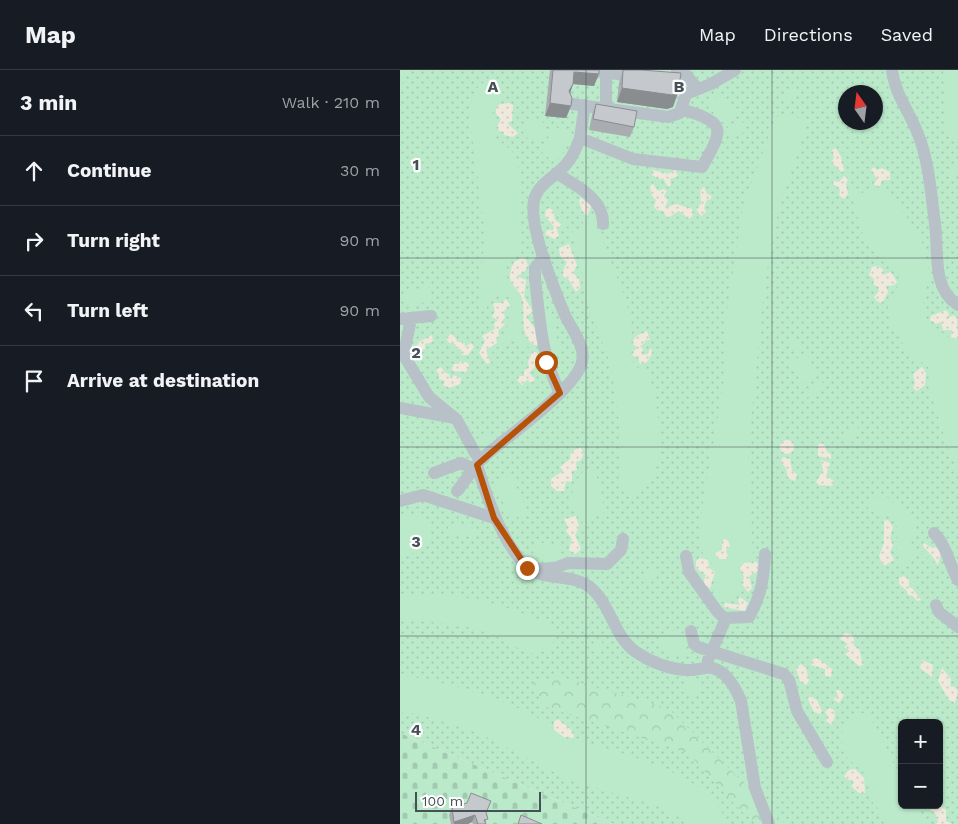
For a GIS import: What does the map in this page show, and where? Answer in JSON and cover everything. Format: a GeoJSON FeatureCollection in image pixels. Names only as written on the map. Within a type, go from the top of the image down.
{"type":"FeatureCollection","features":[{"type":"Feature","properties":{"kind":"lane"},"geometry":{"type":"LineString","coordinates":[[588,70],[644,78]]}},
{"type":"Feature","properties":{"kind":"lane"},"geometry":{"type":"LineString","coordinates":[[677,70],[686,75],[698,89]]}},
{"type":"Feature","properties":{"kind":"lane"},"geometry":{"type":"LineString","coordinates":[[457,491],[478,464],[560,393],[574,377],[582,363],[582,355],[544,257],[534,225],[534,197],[568,163],[580,138],[578,104],[668,117],[680,113],[686,94],[735,70]]}},
{"type":"Feature","properties":{"kind":"lane"},"geometry":{"type":"LineString","coordinates":[[892,70],[896,90],[910,117],[925,154],[941,286],[947,296],[958,305]]}},
{"type":"Feature","properties":{"kind":"lane"},"geometry":{"type":"LineString","coordinates":[[606,73],[606,108]]}},
{"type":"Feature","properties":{"kind":"lane"},"geometry":{"type":"LineString","coordinates":[[580,138],[633,159],[702,168],[718,139],[719,131],[715,124],[703,116],[680,109]]}},
{"type":"Feature","properties":{"kind":"lane"},"geometry":{"type":"LineString","coordinates":[[556,173],[595,200],[603,215],[603,224]]}},
{"type":"Feature","properties":{"kind":"lane"},"geometry":{"type":"LineString","coordinates":[[544,257],[535,268],[543,348],[546,362],[560,393]]}},
{"type":"Feature","properties":{"kind":"lane"},"geometry":{"type":"LineString","coordinates":[[431,316],[405,319],[402,351],[429,397],[455,418],[478,457],[478,464],[494,518],[527,568],[541,574],[571,579],[589,586],[603,601],[624,640],[635,651],[672,669],[713,668],[725,675],[736,690],[741,701],[755,788],[769,824]]}},
{"type":"Feature","properties":{"kind":"lane"},"geometry":{"type":"LineString","coordinates":[[400,408],[455,418]]}},
{"type":"Feature","properties":{"kind":"lane"},"geometry":{"type":"LineString","coordinates":[[434,474],[461,463],[478,464]]}},
{"type":"Feature","properties":{"kind":"lane"},"geometry":{"type":"LineString","coordinates":[[400,501],[423,495],[494,518]]}},
{"type":"Feature","properties":{"kind":"lane"},"geometry":{"type":"LineString","coordinates":[[934,533],[943,542],[948,561],[958,580]]}},
{"type":"Feature","properties":{"kind":"lane"},"geometry":{"type":"LineString","coordinates":[[527,568],[544,570],[574,563],[607,564],[621,550],[623,539]]}},
{"type":"Feature","properties":{"kind":"lane"},"geometry":{"type":"LineString","coordinates":[[686,556],[689,572],[697,586],[717,611],[726,618],[749,616],[758,602],[764,573],[765,554]]}},
{"type":"Feature","properties":{"kind":"lane"},"geometry":{"type":"LineString","coordinates":[[936,605],[939,612],[958,627]]}},
{"type":"Feature","properties":{"kind":"lane"},"geometry":{"type":"LineString","coordinates":[[704,669],[726,618]]}},
{"type":"Feature","properties":{"kind":"lane"},"geometry":{"type":"LineString","coordinates":[[691,631],[694,644],[712,652],[784,674],[789,680],[797,712],[827,762]]}},
{"type":"Feature","properties":{"kind":"green space"},"geometry":{"type":"Polygon","coordinates":[[[400,70],[958,70],[958,824],[613,824],[400,733],[400,70]]]}},
{"type":"Feature","properties":{"kind":"green space"},"geometry":{"type":"Polygon","coordinates":[[[400,70],[411,70],[400,87],[400,70]]]}},
{"type":"Feature","properties":{"kind":"green space"},"geometry":{"type":"Polygon","coordinates":[[[943,70],[958,70],[958,140],[948,136],[946,129],[943,70]]]}},
{"type":"Feature","properties":{"kind":"green space"},"geometry":{"type":"Polygon","coordinates":[[[484,82],[494,83],[501,87],[503,94],[492,108],[495,137],[515,154],[518,163],[522,248],[507,264],[506,276],[520,297],[519,326],[529,351],[520,374],[515,379],[509,379],[503,379],[493,365],[491,358],[492,349],[499,343],[509,321],[512,309],[510,298],[505,296],[491,297],[486,310],[483,310],[478,304],[485,234],[469,113],[475,90],[484,82]],[[511,340],[494,348],[492,352],[493,360],[504,378],[509,379],[520,373],[527,351],[526,346],[511,340]]]}},
{"type":"Feature","properties":{"kind":"green space"},"geometry":{"type":"Polygon","coordinates":[[[791,88],[797,94],[791,100],[785,94],[791,88]]]}},
{"type":"Feature","properties":{"kind":"green space"},"geometry":{"type":"Polygon","coordinates":[[[722,94],[735,113],[724,122],[720,122],[709,106],[709,102],[722,94]]]}},
{"type":"Feature","properties":{"kind":"green space"},"geometry":{"type":"Polygon","coordinates":[[[787,114],[805,120],[807,124],[780,203],[765,281],[748,450],[753,555],[738,568],[740,587],[735,601],[721,602],[716,600],[713,594],[716,572],[712,563],[703,554],[699,543],[703,501],[723,387],[727,309],[743,208],[775,118],[787,114]],[[725,538],[722,541],[722,550],[715,553],[718,559],[727,559],[726,550],[730,547],[729,542],[725,538]]]}},
{"type":"Feature","properties":{"kind":"green space"},"geometry":{"type":"Polygon","coordinates":[[[530,118],[538,118],[545,125],[545,133],[538,140],[530,140],[523,133],[523,125],[530,118]]]}},
{"type":"Feature","properties":{"kind":"green space"},"geometry":{"type":"Polygon","coordinates":[[[738,119],[745,124],[746,131],[732,138],[726,129],[738,119]]]}},
{"type":"Feature","properties":{"kind":"green space"},"geometry":{"type":"Polygon","coordinates":[[[554,126],[570,136],[562,154],[554,160],[543,155],[542,150],[554,126]]]}},
{"type":"Feature","properties":{"kind":"green space"},"geometry":{"type":"Polygon","coordinates":[[[854,143],[865,145],[870,154],[872,185],[891,194],[921,238],[930,274],[922,308],[927,321],[958,345],[958,471],[949,452],[932,398],[928,367],[907,351],[891,323],[888,305],[891,296],[900,284],[899,272],[875,251],[863,235],[842,153],[844,147],[854,143]],[[855,144],[844,148],[843,153],[852,189],[860,194],[870,189],[869,157],[866,147],[855,144]]]}},
{"type":"Feature","properties":{"kind":"green space"},"geometry":{"type":"Polygon","coordinates":[[[581,144],[592,147],[586,160],[577,155],[581,144]]]}},
{"type":"Feature","properties":{"kind":"green space"},"geometry":{"type":"Polygon","coordinates":[[[954,165],[960,171],[954,177],[948,171],[954,165]]]}},
{"type":"Feature","properties":{"kind":"green space"},"geometry":{"type":"Polygon","coordinates":[[[568,194],[575,198],[579,211],[594,222],[614,268],[631,320],[632,335],[629,350],[631,358],[638,368],[644,368],[652,387],[659,426],[658,460],[650,480],[636,496],[624,493],[621,486],[620,431],[611,366],[584,293],[580,261],[575,243],[568,235],[553,207],[557,199],[568,194]],[[568,195],[557,200],[555,207],[570,233],[583,227],[578,209],[568,195]]]}},
{"type":"Feature","properties":{"kind":"green space"},"geometry":{"type":"Polygon","coordinates":[[[428,286],[432,300],[407,307],[403,293],[428,286]]]}},
{"type":"Feature","properties":{"kind":"green space"},"geometry":{"type":"Polygon","coordinates":[[[551,310],[560,352],[551,356],[541,313],[551,310]]]}},
{"type":"Feature","properties":{"kind":"green space"},"geometry":{"type":"Polygon","coordinates":[[[795,340],[801,346],[795,352],[789,346],[795,340]]]}},
{"type":"Feature","properties":{"kind":"green space"},"geometry":{"type":"Polygon","coordinates":[[[806,353],[818,375],[802,384],[790,362],[806,353]]]}},
{"type":"Feature","properties":{"kind":"green space"},"geometry":{"type":"Polygon","coordinates":[[[822,381],[825,387],[806,398],[803,391],[822,381]]]}},
{"type":"Feature","properties":{"kind":"green space"},"geometry":{"type":"Polygon","coordinates":[[[414,426],[420,426],[407,429],[400,435],[403,430],[414,426]]]}},
{"type":"Feature","properties":{"kind":"green space"},"geometry":{"type":"Polygon","coordinates":[[[420,426],[432,426],[435,427],[438,429],[441,439],[441,447],[432,459],[417,462],[408,460],[400,456],[400,453],[408,459],[425,460],[438,450],[440,443],[439,435],[434,427],[420,426]]]}},
{"type":"Feature","properties":{"kind":"green space"},"geometry":{"type":"Polygon","coordinates":[[[857,426],[861,435],[847,441],[843,432],[857,426]]]}},
{"type":"Feature","properties":{"kind":"green space"},"geometry":{"type":"Polygon","coordinates":[[[489,433],[493,443],[480,449],[476,440],[489,433]]]}},
{"type":"Feature","properties":{"kind":"green space"},"geometry":{"type":"Polygon","coordinates":[[[591,469],[600,486],[604,520],[596,515],[587,520],[583,525],[582,517],[569,506],[583,471],[591,469]]]}},
{"type":"Feature","properties":{"kind":"green space"},"geometry":{"type":"Polygon","coordinates":[[[511,475],[528,512],[511,520],[494,483],[511,475]]]}},
{"type":"Feature","properties":{"kind":"green space"},"geometry":{"type":"Polygon","coordinates":[[[885,495],[915,522],[917,533],[910,545],[913,551],[924,552],[933,563],[935,574],[923,553],[907,559],[903,566],[919,592],[908,578],[901,562],[897,551],[898,530],[895,522],[892,518],[872,512],[867,504],[872,498],[885,495]]]}},
{"type":"Feature","properties":{"kind":"green space"},"geometry":{"type":"Polygon","coordinates":[[[400,516],[420,517],[427,524],[431,531],[431,537],[423,548],[416,552],[400,555],[400,516]]]}},
{"type":"Feature","properties":{"kind":"green space"},"geometry":{"type":"Polygon","coordinates":[[[475,525],[475,534],[448,534],[448,526],[475,525]]]}},
{"type":"Feature","properties":{"kind":"green space"},"geometry":{"type":"Polygon","coordinates":[[[535,542],[562,545],[560,560],[533,557],[535,542]]]}},
{"type":"Feature","properties":{"kind":"green space"},"geometry":{"type":"Polygon","coordinates":[[[649,569],[653,569],[657,575],[653,581],[649,581],[645,577],[645,573],[649,569]]]}},
{"type":"Feature","properties":{"kind":"green space"},"geometry":{"type":"Polygon","coordinates":[[[444,595],[486,602],[526,614],[552,625],[556,630],[554,642],[545,651],[536,653],[518,648],[493,634],[476,629],[444,623],[400,620],[400,597],[444,595]]]}},
{"type":"Feature","properties":{"kind":"green space"},"geometry":{"type":"Polygon","coordinates":[[[679,630],[683,634],[685,653],[683,657],[667,655],[660,646],[661,634],[679,630]]]}},
{"type":"Feature","properties":{"kind":"green space"},"geometry":{"type":"Polygon","coordinates":[[[598,640],[604,646],[598,652],[592,646],[598,640]]]}},
{"type":"Feature","properties":{"kind":"green space"},"geometry":{"type":"Polygon","coordinates":[[[558,676],[669,709],[785,824],[759,824],[741,811],[688,753],[543,706],[533,683],[558,676]]]}},
{"type":"Feature","properties":{"kind":"green space"},"geometry":{"type":"Polygon","coordinates":[[[400,677],[410,677],[478,693],[531,714],[543,721],[559,736],[569,741],[585,742],[661,767],[705,792],[717,805],[729,824],[692,824],[655,805],[571,781],[479,733],[415,713],[400,713],[400,677]]]}},
{"type":"Feature","properties":{"kind":"green space"},"geometry":{"type":"Polygon","coordinates":[[[686,677],[702,681],[698,695],[682,691],[686,677]]]}},
{"type":"Feature","properties":{"kind":"green space"},"geometry":{"type":"Polygon","coordinates":[[[866,713],[870,718],[895,769],[898,777],[898,809],[918,809],[927,824],[891,824],[870,799],[867,779],[863,772],[845,756],[843,749],[842,734],[844,727],[847,721],[858,714],[866,713]]]}},
{"type":"Feature","properties":{"kind":"green space"},"geometry":{"type":"Polygon","coordinates":[[[400,733],[613,824],[400,824],[400,733]]]}},
{"type":"Feature","properties":{"kind":"sand"},"geometry":{"type":"Polygon","coordinates":[[[509,103],[513,105],[512,121],[507,123],[518,133],[513,137],[504,135],[497,127],[501,119],[496,114],[496,108],[500,104],[509,103]]]}},
{"type":"Feature","properties":{"kind":"sand"},"geometry":{"type":"Polygon","coordinates":[[[836,148],[841,157],[843,173],[831,162],[834,158],[832,150],[836,148]]]}},
{"type":"Feature","properties":{"kind":"sand"},"geometry":{"type":"Polygon","coordinates":[[[874,167],[877,170],[882,168],[890,172],[890,180],[882,180],[880,186],[874,185],[877,179],[871,170],[874,167]]]}},
{"type":"Feature","properties":{"kind":"sand"},"geometry":{"type":"Polygon","coordinates":[[[653,170],[668,174],[675,170],[678,176],[670,179],[671,185],[668,187],[663,178],[660,179],[652,175],[653,170]]]}},
{"type":"Feature","properties":{"kind":"sand"},"geometry":{"type":"Polygon","coordinates":[[[844,176],[848,179],[846,184],[848,194],[844,199],[839,195],[840,189],[832,183],[834,181],[839,182],[844,176]]]}},
{"type":"Feature","properties":{"kind":"sand"},"geometry":{"type":"Polygon","coordinates":[[[653,184],[658,191],[664,189],[667,191],[664,196],[668,200],[665,208],[676,204],[692,209],[693,215],[689,219],[679,211],[667,218],[663,211],[657,210],[654,207],[656,200],[652,196],[650,186],[653,184]]]}},
{"type":"Feature","properties":{"kind":"sand"},"geometry":{"type":"Polygon","coordinates":[[[704,187],[707,194],[712,196],[710,200],[707,199],[704,208],[706,212],[701,216],[696,209],[701,204],[700,191],[704,187]]]}},
{"type":"Feature","properties":{"kind":"sand"},"geometry":{"type":"Polygon","coordinates":[[[581,198],[591,206],[587,216],[582,211],[579,201],[581,198]]]}},
{"type":"Feature","properties":{"kind":"sand"},"geometry":{"type":"Polygon","coordinates":[[[549,208],[553,210],[555,220],[561,224],[557,230],[559,236],[554,239],[545,234],[547,230],[553,230],[554,227],[545,216],[546,210],[549,208]]]}},
{"type":"Feature","properties":{"kind":"sand"},"geometry":{"type":"Polygon","coordinates":[[[569,244],[577,265],[573,273],[579,279],[580,288],[576,292],[569,280],[563,276],[567,262],[560,256],[559,248],[569,244]]]}},
{"type":"Feature","properties":{"kind":"sand"},"geometry":{"type":"Polygon","coordinates":[[[522,258],[526,260],[528,266],[524,272],[517,276],[526,280],[524,297],[533,312],[526,316],[538,333],[538,345],[534,345],[526,335],[522,298],[510,280],[514,262],[522,258]]]}},
{"type":"Feature","properties":{"kind":"sand"},"geometry":{"type":"Polygon","coordinates":[[[877,266],[883,269],[883,275],[891,272],[897,282],[894,285],[886,286],[888,292],[882,303],[874,297],[879,291],[878,287],[873,284],[874,279],[869,275],[872,267],[877,266]]]}},
{"type":"Feature","properties":{"kind":"sand"},"geometry":{"type":"Polygon","coordinates":[[[506,299],[510,305],[503,312],[505,317],[502,321],[505,324],[498,331],[497,343],[486,350],[490,363],[487,364],[479,353],[485,341],[482,336],[495,329],[494,323],[498,320],[492,317],[495,311],[493,303],[502,303],[506,299]]]}},
{"type":"Feature","properties":{"kind":"sand"},"geometry":{"type":"Polygon","coordinates":[[[946,310],[949,314],[947,319],[953,315],[957,318],[958,339],[951,337],[952,330],[943,330],[941,322],[936,324],[930,320],[931,316],[946,310]]]}},
{"type":"Feature","properties":{"kind":"sand"},"geometry":{"type":"Polygon","coordinates":[[[647,331],[650,340],[645,340],[645,343],[640,346],[643,349],[642,355],[648,354],[650,348],[653,352],[647,362],[640,364],[638,357],[633,356],[632,353],[637,348],[632,343],[636,336],[647,331]]]}},
{"type":"Feature","properties":{"kind":"sand"},"geometry":{"type":"Polygon","coordinates":[[[451,334],[456,338],[457,342],[464,342],[465,347],[471,343],[474,347],[468,355],[462,355],[461,349],[457,349],[455,344],[449,343],[446,338],[451,334]]]}},
{"type":"Feature","properties":{"kind":"sand"},"geometry":{"type":"Polygon","coordinates":[[[432,335],[433,342],[425,344],[425,349],[419,351],[421,357],[415,358],[413,353],[419,342],[432,335]]]}},
{"type":"Feature","properties":{"kind":"sand"},"geometry":{"type":"Polygon","coordinates":[[[532,352],[536,352],[539,356],[534,368],[529,373],[535,379],[532,383],[527,380],[522,385],[517,380],[520,376],[524,376],[524,371],[529,367],[528,362],[532,352]]]}},
{"type":"Feature","properties":{"kind":"sand"},"geometry":{"type":"Polygon","coordinates":[[[461,361],[468,363],[469,366],[466,372],[453,371],[454,364],[459,364],[461,361]]]}},
{"type":"Feature","properties":{"kind":"sand"},"geometry":{"type":"Polygon","coordinates":[[[441,367],[445,373],[449,374],[450,378],[452,379],[454,375],[461,378],[460,384],[449,388],[443,385],[445,381],[439,379],[439,373],[436,371],[441,367]]]}},
{"type":"Feature","properties":{"kind":"sand"},"geometry":{"type":"Polygon","coordinates":[[[922,367],[926,373],[925,385],[917,391],[913,388],[915,383],[913,374],[922,367]]]}},
{"type":"Feature","properties":{"kind":"sand"},"geometry":{"type":"Polygon","coordinates":[[[787,440],[792,442],[794,447],[792,452],[787,454],[782,452],[780,447],[782,442],[787,440]]]}},
{"type":"Feature","properties":{"kind":"sand"},"geometry":{"type":"Polygon","coordinates":[[[822,443],[827,452],[831,454],[831,459],[818,456],[818,445],[822,443]]]}},
{"type":"Feature","properties":{"kind":"sand"},"geometry":{"type":"Polygon","coordinates":[[[580,447],[584,453],[581,460],[576,462],[577,470],[572,471],[572,482],[566,481],[564,491],[557,491],[551,486],[551,479],[563,471],[560,467],[570,459],[571,452],[580,447]]]}},
{"type":"Feature","properties":{"kind":"sand"},"geometry":{"type":"Polygon","coordinates":[[[783,457],[790,459],[792,471],[797,474],[795,481],[788,478],[786,468],[781,462],[783,457]]]}},
{"type":"Feature","properties":{"kind":"sand"},"geometry":{"type":"Polygon","coordinates":[[[821,460],[830,463],[826,476],[834,481],[832,486],[819,485],[816,482],[823,471],[821,460]]]}},
{"type":"Feature","properties":{"kind":"sand"},"geometry":{"type":"Polygon","coordinates":[[[576,516],[579,527],[575,535],[581,549],[575,554],[569,550],[572,539],[566,531],[568,527],[564,519],[576,516]]]}},
{"type":"Feature","properties":{"kind":"sand"},"geometry":{"type":"Polygon","coordinates":[[[888,520],[893,527],[890,538],[893,545],[890,552],[894,560],[886,565],[882,564],[879,556],[884,543],[884,521],[888,520]]]}},
{"type":"Feature","properties":{"kind":"sand"},"geometry":{"type":"Polygon","coordinates":[[[723,539],[729,540],[730,547],[726,551],[728,556],[727,559],[717,559],[715,553],[721,550],[723,539]]]}},
{"type":"Feature","properties":{"kind":"sand"},"geometry":{"type":"Polygon","coordinates":[[[924,543],[932,548],[938,547],[941,551],[938,565],[923,546],[924,543]]]}},
{"type":"Feature","properties":{"kind":"sand"},"geometry":{"type":"Polygon","coordinates":[[[700,558],[708,560],[709,568],[715,572],[710,588],[706,589],[703,584],[706,575],[696,568],[696,561],[700,558]]]}},
{"type":"Feature","properties":{"kind":"sand"},"geometry":{"type":"Polygon","coordinates":[[[756,562],[759,564],[758,571],[749,576],[752,588],[748,592],[742,584],[744,577],[740,568],[744,563],[756,562]]]}},
{"type":"Feature","properties":{"kind":"sand"},"geometry":{"type":"Polygon","coordinates":[[[904,576],[909,580],[909,587],[912,588],[921,600],[917,601],[913,596],[908,595],[907,591],[899,584],[899,578],[904,576]]]}},
{"type":"Feature","properties":{"kind":"sand"},"geometry":{"type":"Polygon","coordinates":[[[740,597],[748,603],[745,611],[724,607],[725,603],[740,605],[738,600],[740,597]]]}},
{"type":"Feature","properties":{"kind":"sand"},"geometry":{"type":"Polygon","coordinates":[[[845,633],[852,635],[854,646],[859,649],[863,665],[859,666],[845,654],[850,651],[844,647],[848,644],[840,639],[845,633]]]}},
{"type":"Feature","properties":{"kind":"sand"},"geometry":{"type":"Polygon","coordinates":[[[817,658],[832,669],[831,677],[825,676],[825,669],[811,665],[813,659],[817,658]]]}},
{"type":"Feature","properties":{"kind":"sand"},"geometry":{"type":"Polygon","coordinates":[[[922,660],[933,665],[932,677],[920,668],[922,660]]]}},
{"type":"Feature","properties":{"kind":"sand"},"geometry":{"type":"Polygon","coordinates":[[[801,664],[806,668],[809,681],[806,685],[800,681],[796,668],[801,664]]]}},
{"type":"Feature","properties":{"kind":"sand"},"geometry":{"type":"Polygon","coordinates":[[[942,668],[951,679],[950,686],[955,687],[958,691],[955,703],[949,700],[938,681],[942,668]]]}},
{"type":"Feature","properties":{"kind":"sand"},"geometry":{"type":"Polygon","coordinates":[[[836,690],[839,690],[844,695],[839,703],[833,699],[838,696],[836,690]]]}},
{"type":"Feature","properties":{"kind":"sand"},"geometry":{"type":"Polygon","coordinates":[[[807,697],[817,700],[822,711],[820,714],[814,712],[807,697]]]}},
{"type":"Feature","properties":{"kind":"sand"},"geometry":{"type":"Polygon","coordinates":[[[829,708],[834,710],[835,716],[832,725],[826,721],[828,716],[825,712],[829,708]]]}},
{"type":"Feature","properties":{"kind":"sand"},"geometry":{"type":"Polygon","coordinates":[[[558,719],[571,730],[574,738],[564,737],[554,730],[554,722],[558,719]]]}},
{"type":"Feature","properties":{"kind":"sand"},"geometry":{"type":"Polygon","coordinates":[[[855,769],[864,778],[865,793],[859,793],[852,787],[853,780],[848,780],[844,776],[849,770],[855,769]]]}},
{"type":"Feature","properties":{"kind":"sand"},"geometry":{"type":"Polygon","coordinates":[[[943,808],[946,810],[946,821],[952,824],[936,824],[938,822],[936,814],[930,810],[943,808]]]}},
{"type":"Feature","properties":{"kind":"building"},"geometry":{"type":"Polygon","coordinates":[[[553,70],[599,70],[599,74],[574,72],[573,84],[569,91],[572,98],[571,106],[550,103],[553,70]]]}},
{"type":"Feature","properties":{"kind":"building"},"geometry":{"type":"Polygon","coordinates":[[[623,70],[681,73],[678,93],[672,95],[622,88],[623,70]]]}},
{"type":"Feature","properties":{"kind":"building"},"geometry":{"type":"Polygon","coordinates":[[[596,104],[637,111],[634,127],[593,119],[596,104]]]}},
{"type":"Feature","properties":{"kind":"building"},"geometry":{"type":"Polygon","coordinates":[[[471,793],[491,801],[486,813],[488,819],[484,820],[486,824],[478,824],[475,815],[454,822],[452,808],[467,803],[471,793]]]}},
{"type":"Feature","properties":{"kind":"building"},"geometry":{"type":"Polygon","coordinates":[[[521,815],[542,824],[518,824],[521,815]]]}},
{"type":"Feature","properties":{"kind":"route"},"geometry":{"type":"LineString","coordinates":[[527,568],[494,518],[477,465],[560,393],[546,362]]}}]}
